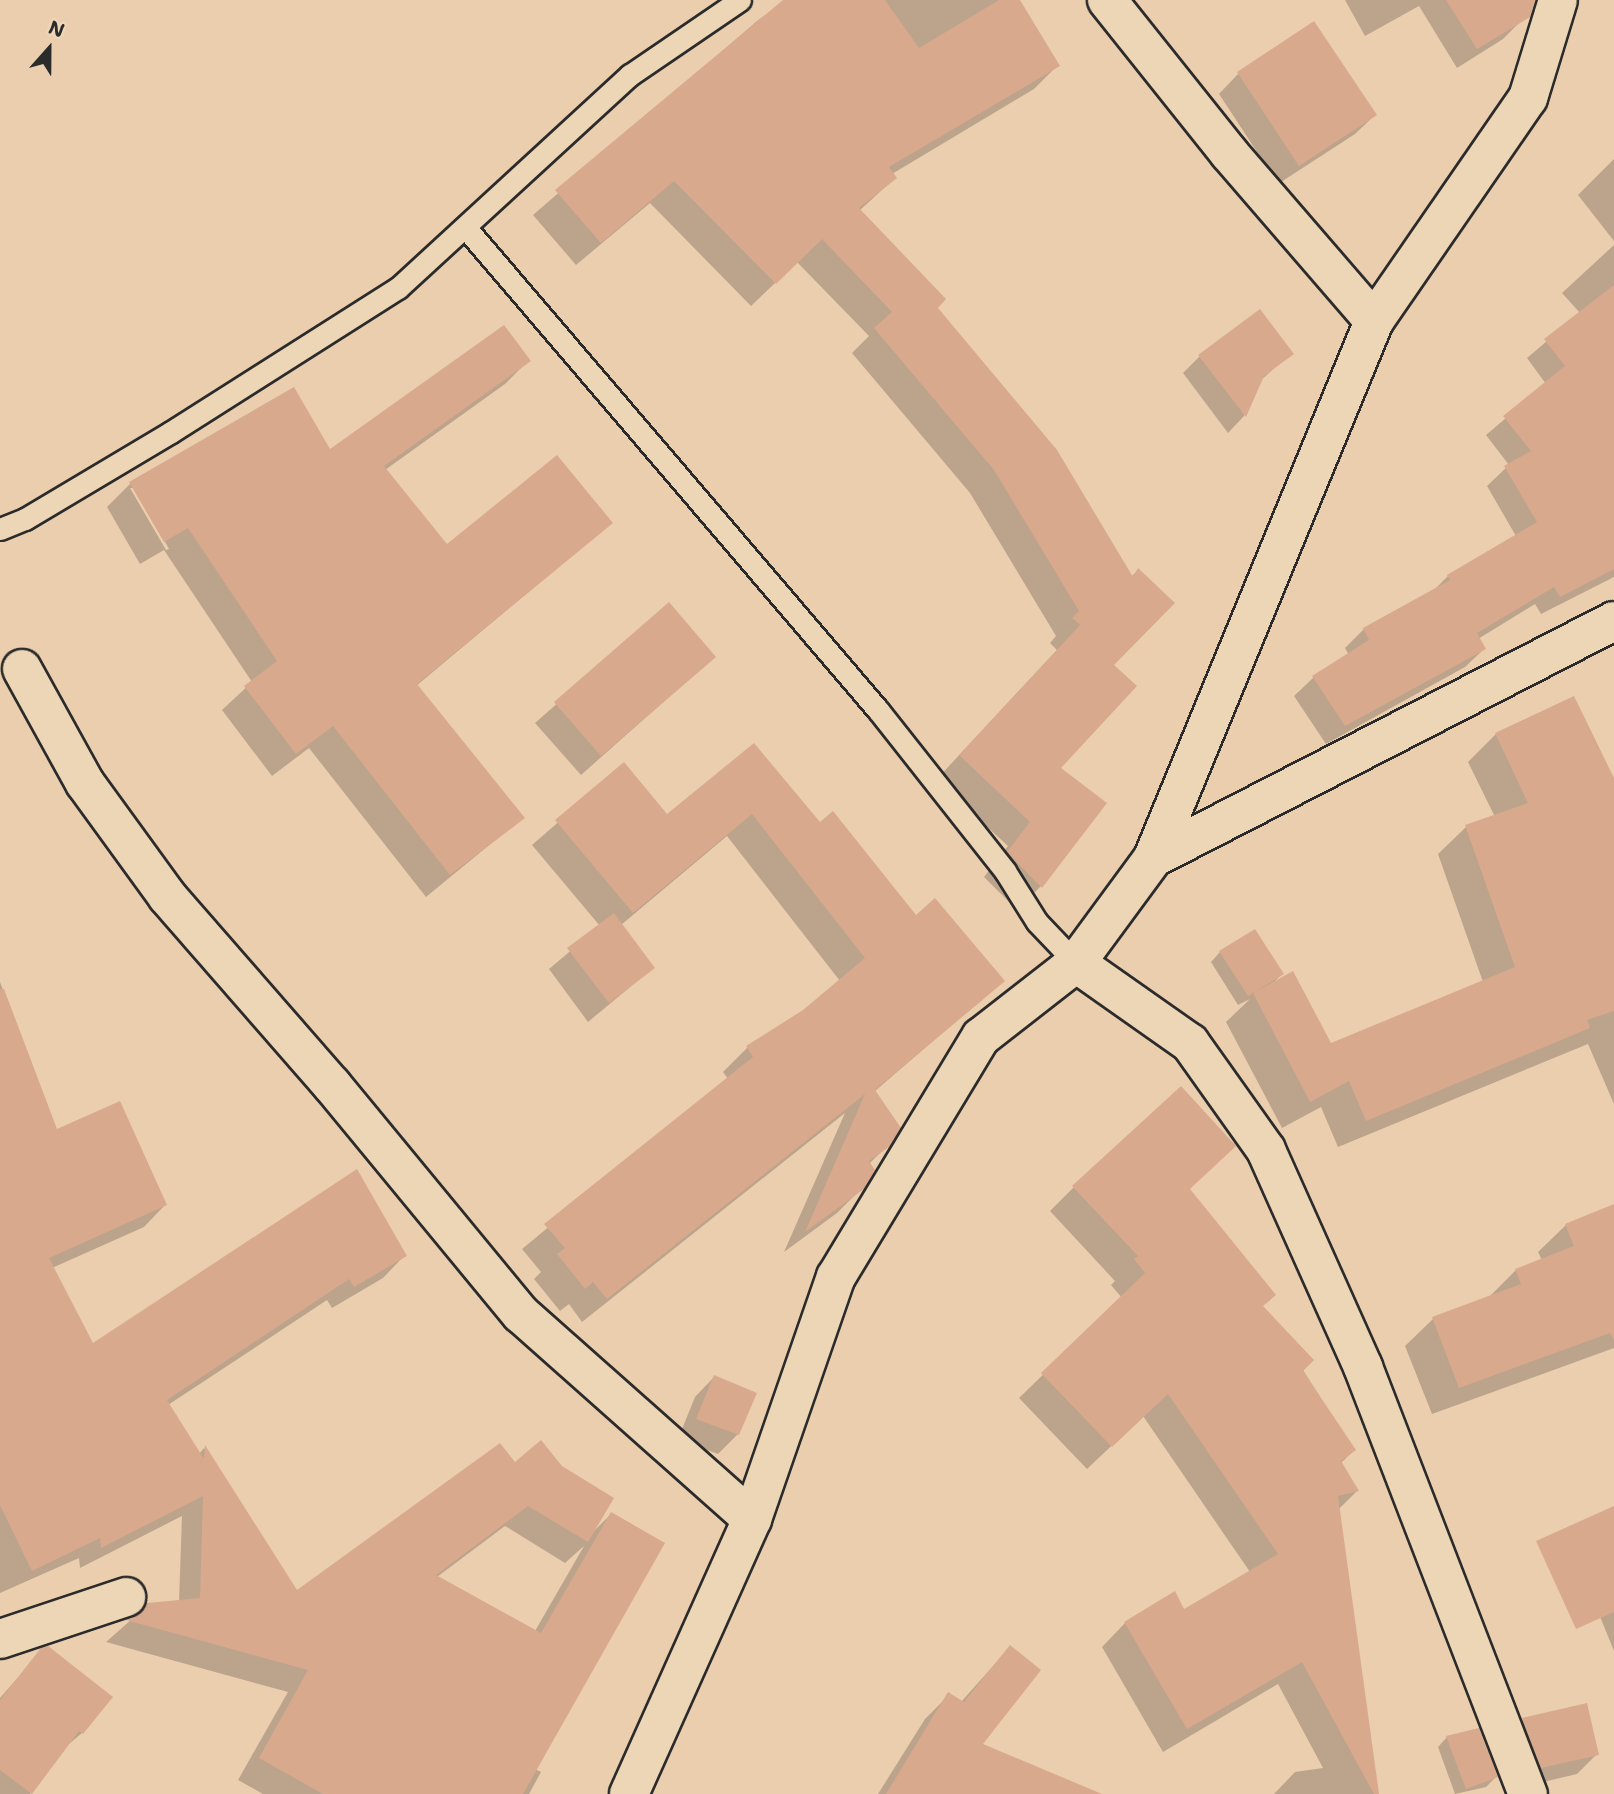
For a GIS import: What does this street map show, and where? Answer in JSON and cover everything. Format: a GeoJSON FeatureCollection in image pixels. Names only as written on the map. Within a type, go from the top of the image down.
{"type":"FeatureCollection","features":[{"type":"Feature","properties":{"kind":"street"},"geometry":{"type":"LineString","coordinates":[[1107,0],[1374,321]]}},
{"type":"Feature","properties":{"kind":"street"},"geometry":{"type":"LineString","coordinates":[[629,1794],[752,1519],[836,1277],[981,1037],[1076,963],[1153,858],[1374,321],[1528,98],[1558,0]]}},
{"type":"Feature","properties":{"kind":"street"},"geometry":{"type":"LineString","coordinates":[[1153,858],[1614,621]]}},
{"type":"Feature","properties":{"kind":"street"},"geometry":{"type":"LineString","coordinates":[[22,669],[85,783],[167,896],[332,1085],[521,1314],[752,1519]]}},
{"type":"Feature","properties":{"kind":"street"},"geometry":{"type":"LineString","coordinates":[[1076,963],[1190,1043],[1266,1150],[1363,1367],[1528,1794]]}},
{"type":"Feature","properties":{"kind":"street"},"geometry":{"type":"LineString","coordinates":[[0,1640],[126,1597]]}},
{"type":"Feature","properties":{"kind":"lane"},"geometry":{"type":"LineString","coordinates":[[0,528],[25,519],[160,438],[398,288],[630,75],[740,0]]}},
{"type":"Feature","properties":{"kind":"lane"},"geometry":{"type":"LineString","coordinates":[[465,227],[878,710],[999,863],[1037,922],[1076,963]]}},
{"type":"Feature","properties":{"kind":"building"},"geometry":{"type":"Polygon","coordinates":[[[783,0],[885,0],[919,48],[999,0],[1020,0],[1060,66],[889,167],[897,178],[859,208],[946,299],[938,308],[1057,450],[1133,577],[1138,568],[1175,603],[1114,665],[1137,686],[1061,768],[1107,803],[1042,888],[1007,852],[1030,822],[959,755],[1080,625],[1072,618],[1079,611],[994,470],[874,328],[892,312],[822,239],[776,284],[674,181],[601,243],[555,190],[783,0]]]}},
{"type":"Feature","properties":{"kind":"building"},"geometry":{"type":"Polygon","coordinates":[[[1446,0],[1535,0],[1530,17],[1477,49],[1446,0]]]}},
{"type":"Feature","properties":{"kind":"building"},"geometry":{"type":"Polygon","coordinates":[[[1314,21],[1377,115],[1299,166],[1237,72],[1314,21]]]}},
{"type":"Feature","properties":{"kind":"building"},"geometry":{"type":"Polygon","coordinates":[[[1614,285],[1614,569],[1560,597],[1554,587],[1477,633],[1486,649],[1345,726],[1312,676],[1369,640],[1363,628],[1450,580],[1447,575],[1537,522],[1504,466],[1531,451],[1503,416],[1565,366],[1544,339],[1614,285]]]}},
{"type":"Feature","properties":{"kind":"building"},"geometry":{"type":"Polygon","coordinates":[[[1260,309],[1294,354],[1264,376],[1246,417],[1198,355],[1260,309]]]}},
{"type":"Feature","properties":{"kind":"building"},"geometry":{"type":"Polygon","coordinates":[[[504,325],[531,361],[384,466],[447,544],[557,455],[613,523],[417,684],[525,818],[450,875],[333,726],[296,754],[244,686],[277,661],[188,528],[164,542],[129,482],[294,387],[330,449],[504,325]]]}},
{"type":"Feature","properties":{"kind":"building"},"geometry":{"type":"Polygon","coordinates":[[[669,602],[716,657],[601,756],[554,702],[669,602]]]}},
{"type":"Feature","properties":{"kind":"building"},"geometry":{"type":"Polygon","coordinates":[[[1574,696],[1614,778],[1614,1011],[1587,1020],[1590,1028],[1366,1121],[1349,1081],[1310,1102],[1253,993],[1293,971],[1331,1043],[1515,967],[1465,825],[1528,803],[1495,733],[1574,696]]]}},
{"type":"Feature","properties":{"kind":"building"},"geometry":{"type":"Polygon","coordinates":[[[754,743],[820,822],[833,811],[916,915],[935,898],[1005,981],[875,1090],[901,1128],[889,1147],[869,1161],[875,1170],[864,1189],[805,1232],[865,1094],[607,1299],[593,1282],[585,1289],[557,1254],[565,1248],[544,1224],[753,1057],[746,1046],[803,1010],[865,958],[752,814],[633,913],[555,820],[624,762],[667,814],[754,743]]]}},
{"type":"Feature","properties":{"kind":"building"},"geometry":{"type":"Polygon","coordinates":[[[614,913],[655,968],[609,1003],[567,948],[614,913]]]}},
{"type":"Feature","properties":{"kind":"building"},"geometry":{"type":"Polygon","coordinates":[[[1255,929],[1284,974],[1248,996],[1219,951],[1255,929]]]}},
{"type":"Feature","properties":{"kind":"building"},"geometry":{"type":"Polygon","coordinates":[[[0,989],[4,989],[57,1129],[120,1101],[167,1205],[49,1258],[93,1343],[357,1169],[407,1256],[354,1287],[349,1279],[167,1400],[204,1459],[205,1445],[297,1590],[500,1443],[515,1462],[541,1440],[562,1466],[614,1498],[588,1542],[528,1506],[436,1575],[541,1633],[611,1512],[665,1543],[523,1794],[323,1794],[259,1758],[308,1670],[126,1620],[142,1612],[147,1603],[200,1598],[203,1496],[101,1548],[100,1538],[32,1571],[0,1505],[0,989]]]}},
{"type":"Feature","properties":{"kind":"building"},"geometry":{"type":"Polygon","coordinates":[[[1181,1086],[1236,1146],[1190,1189],[1276,1295],[1263,1306],[1314,1360],[1303,1371],[1356,1450],[1341,1461],[1359,1491],[1338,1496],[1379,1794],[1374,1794],[1302,1662],[1187,1729],[1124,1622],[1175,1591],[1184,1609],[1278,1554],[1168,1394],[1112,1447],[1041,1373],[1145,1273],[1134,1259],[1138,1256],[1072,1186],[1181,1086]]]}},
{"type":"Feature","properties":{"kind":"building"},"geometry":{"type":"Polygon","coordinates":[[[1614,1204],[1614,1340],[1610,1333],[1459,1388],[1432,1317],[1521,1284],[1515,1269],[1574,1246],[1565,1224],[1614,1204]]]}},
{"type":"Feature","properties":{"kind":"building"},"geometry":{"type":"Polygon","coordinates":[[[714,1375],[757,1393],[739,1435],[696,1419],[714,1375]]]}},
{"type":"Feature","properties":{"kind":"building"},"geometry":{"type":"Polygon","coordinates":[[[1614,1506],[1614,1612],[1576,1629],[1536,1541],[1614,1506]]]}},
{"type":"Feature","properties":{"kind":"building"},"geometry":{"type":"Polygon","coordinates":[[[1010,1645],[1041,1670],[983,1744],[1102,1794],[886,1794],[948,1692],[964,1702],[1010,1645]]]}},
{"type":"Feature","properties":{"kind":"building"},"geometry":{"type":"Polygon","coordinates":[[[48,1646],[113,1697],[83,1734],[79,1731],[32,1794],[0,1770],[0,1700],[41,1648],[48,1646]]]}},
{"type":"Feature","properties":{"kind":"building"},"geometry":{"type":"Polygon","coordinates":[[[1587,1703],[1599,1755],[1541,1768],[1522,1718],[1587,1703]]]}},
{"type":"Feature","properties":{"kind":"building"},"geometry":{"type":"Polygon","coordinates":[[[1479,1728],[1498,1777],[1466,1789],[1446,1736],[1479,1728]]]}}]}
